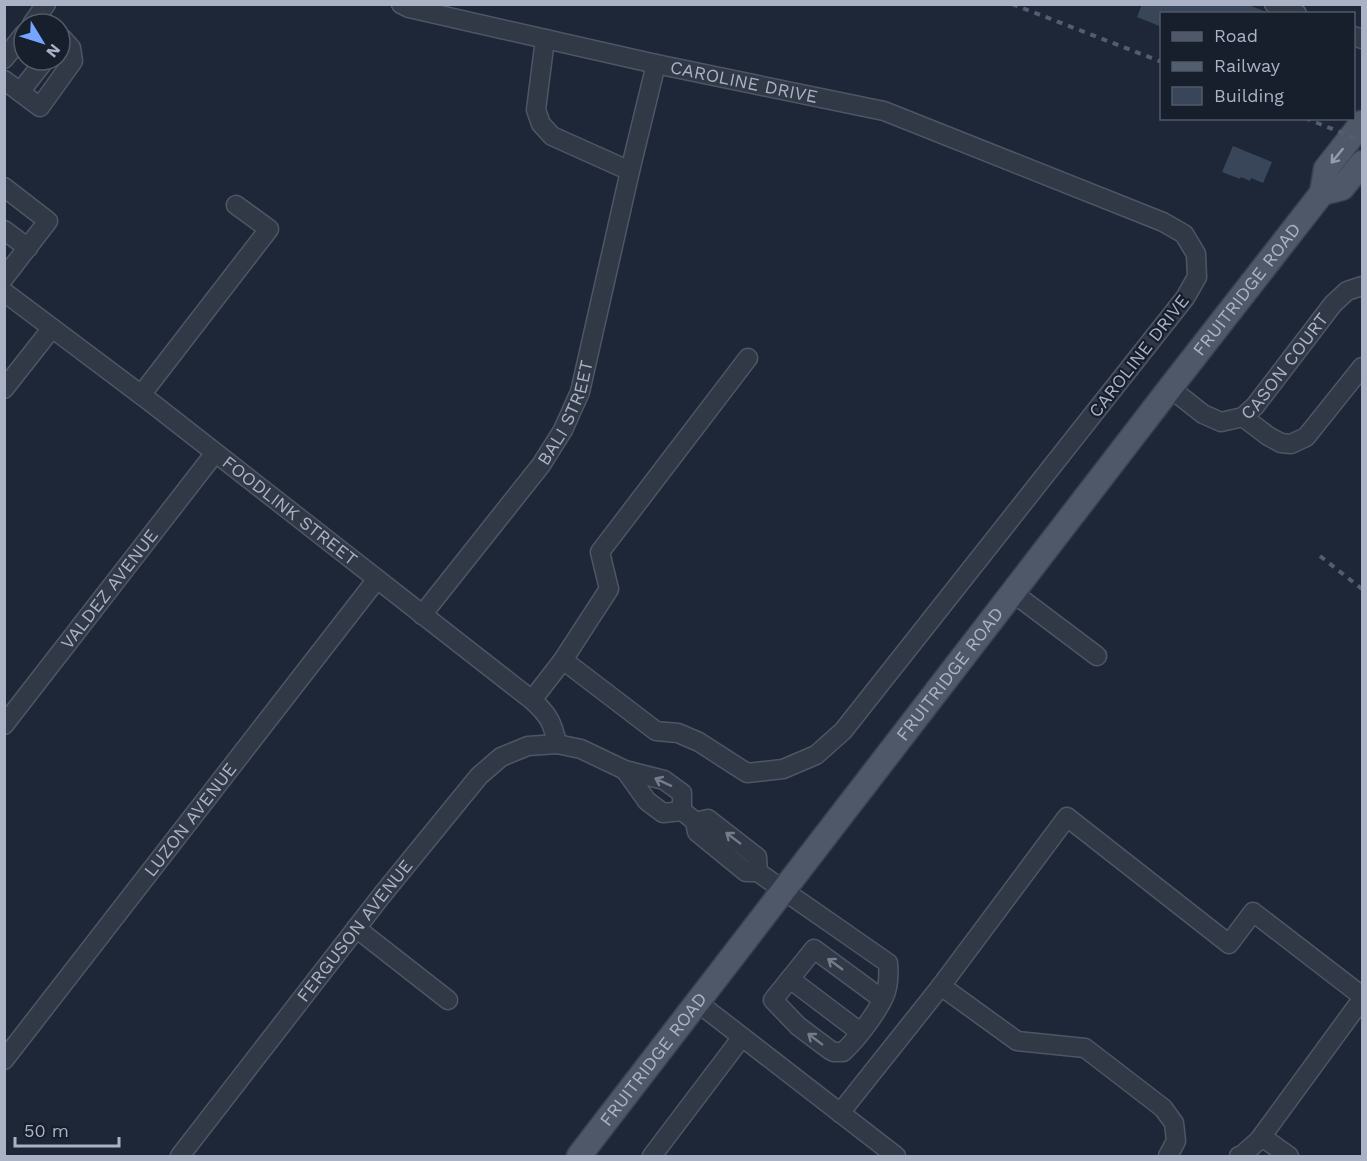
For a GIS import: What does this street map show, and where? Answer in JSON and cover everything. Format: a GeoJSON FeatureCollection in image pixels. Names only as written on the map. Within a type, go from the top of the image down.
{"type":"FeatureCollection","features":[{"type":"Feature","properties":{"kind":"main road","name":"FRUITRIDGE ROAD"},"geometry":{"type":"LineString","coordinates":[[579,1156],[1322,193],[1326,169],[1362,123]]}},
{"type":"Feature","properties":{"kind":"main road","name":"FRUITRIDGE ROAD"},"geometry":{"type":"LineString","coordinates":[[1322,193],[1342,188],[1362,163]]}},
{"type":"Feature","properties":{"kind":"street","name":"CAROLINE DRIVE"},"geometry":{"type":"LineString","coordinates":[[401,4],[410,8],[656,64],[884,111],[1163,222],[1184,234],[1196,254],[1197,277],[1185,298],[843,731],[816,755],[783,769],[747,773],[699,741],[678,733],[656,731],[563,660]]}},
{"type":"Feature","properties":{"kind":"street"},"geometry":{"type":"LineString","coordinates":[[1274,4],[1292,12]]}},
{"type":"Feature","properties":{"kind":"street"},"geometry":{"type":"LineString","coordinates":[[545,39],[536,110],[541,124],[552,136],[630,171]]}},
{"type":"Feature","properties":{"kind":"street","name":"BALI STREET"},"geometry":{"type":"LineString","coordinates":[[422,615],[541,465],[563,430],[580,392],[656,64]]}},
{"type":"Feature","properties":{"kind":"street"},"geometry":{"type":"LineString","coordinates":[[20,92],[36,72]]}},
{"type":"Feature","properties":{"kind":"street"},"geometry":{"type":"LineString","coordinates":[[4,80],[40,107],[66,72]]}},
{"type":"Feature","properties":{"kind":"street"},"geometry":{"type":"LineString","coordinates":[[4,187],[48,221],[4,278]]}},
{"type":"Feature","properties":{"kind":"street"},"geometry":{"type":"LineString","coordinates":[[141,395],[269,230],[236,205]]}},
{"type":"Feature","properties":{"kind":"street"},"geometry":{"type":"LineString","coordinates":[[4,230],[28,248]]}},
{"type":"Feature","properties":{"kind":"street","name":"CASON COURT"},"geometry":{"type":"LineString","coordinates":[[1170,388],[1203,414],[1221,422],[1243,417],[1255,406],[1333,304],[1347,291],[1362,286]]}},
{"type":"Feature","properties":{"kind":"street","name":"FOODLINK STREET"},"geometry":{"type":"LineString","coordinates":[[4,292],[141,395],[532,700],[550,719],[557,744]]}},
{"type":"Feature","properties":{"kind":"street"},"geometry":{"type":"LineString","coordinates":[[4,389],[52,328]]}},
{"type":"Feature","properties":{"kind":"street"},"geometry":{"type":"LineString","coordinates":[[532,700],[563,660],[609,589],[600,552],[748,358]]}},
{"type":"Feature","properties":{"kind":"street"},"geometry":{"type":"LineString","coordinates":[[1243,417],[1268,436],[1281,443],[1291,444],[1306,437],[1362,368]]}},
{"type":"Feature","properties":{"kind":"street","name":"VALDEZ AVENUE"},"geometry":{"type":"LineString","coordinates":[[4,725],[215,453]]}},
{"type":"Feature","properties":{"kind":"street","name":"LUZON AVENUE"},"geometry":{"type":"LineString","coordinates":[[4,1060],[377,579]]}},
{"type":"Feature","properties":{"kind":"street"},"geometry":{"type":"LineString","coordinates":[[1012,592],[1097,656]]}},
{"type":"Feature","properties":{"kind":"street","name":"FERGUSON AVENUE"},"geometry":{"type":"LineString","coordinates":[[180,1156],[356,928],[479,776],[501,757],[528,746],[557,744],[581,749],[625,771]]}},
{"type":"Feature","properties":{"kind":"street"},"geometry":{"type":"LineString","coordinates":[[625,771],[647,801],[663,813],[688,816]]}},
{"type":"Feature","properties":{"kind":"street"},"geometry":{"type":"LineString","coordinates":[[625,771],[664,780],[682,793],[688,816],[697,832],[746,872],[758,872],[888,963],[888,984],[882,999],[860,1032],[843,1052],[830,1050],[798,1026],[773,1000],[814,949],[882,999]]}},
{"type":"Feature","properties":{"kind":"street"},"geometry":{"type":"LineString","coordinates":[[840,1113],[941,986],[1066,818],[1229,944],[1253,912],[1362,996]]}},
{"type":"Feature","properties":{"kind":"street"},"geometry":{"type":"LineString","coordinates":[[356,928],[448,1000]]}},
{"type":"Feature","properties":{"kind":"street"},"geometry":{"type":"LineString","coordinates":[[790,979],[860,1032]]}},
{"type":"Feature","properties":{"kind":"street"},"geometry":{"type":"LineString","coordinates":[[941,986],[1017,1041],[1085,1048],[1163,1108],[1174,1123],[1176,1141],[1168,1156]]}},
{"type":"Feature","properties":{"kind":"street"},"geometry":{"type":"LineString","coordinates":[[697,1002],[896,1156]]}},
{"type":"Feature","properties":{"kind":"street"},"geometry":{"type":"LineString","coordinates":[[1239,1156],[1262,1137],[1357,1006],[1362,1004]]}},
{"type":"Feature","properties":{"kind":"street"},"geometry":{"type":"LineString","coordinates":[[652,1156],[742,1037]]}},
{"type":"Feature","properties":{"kind":"street"},"geometry":{"type":"LineString","coordinates":[[1262,1137],[1289,1156]]}},
{"type":"Feature","properties":{"kind":"building"},"geometry":{"type":"Polygon","coordinates":[[[1142,4],[1246,4],[1266,12],[1160,12],[1160,26],[1137,17],[1142,4]]]}},
{"type":"Feature","properties":{"kind":"building"},"geometry":{"type":"Polygon","coordinates":[[[1233,146],[1272,162],[1263,183],[1251,178],[1250,181],[1241,177],[1240,179],[1222,172],[1233,146]]]}},
{"type":"Feature","properties":{"kind":"railway"},"geometry":{"type":"LineString","coordinates":[[1012,4],[1160,61]]}},
{"type":"Feature","properties":{"kind":"railway"},"geometry":{"type":"LineString","coordinates":[[1310,120],[1362,141]]}},
{"type":"Feature","properties":{"kind":"railway"},"geometry":{"type":"LineString","coordinates":[[1320,556],[1362,589]]}}]}
